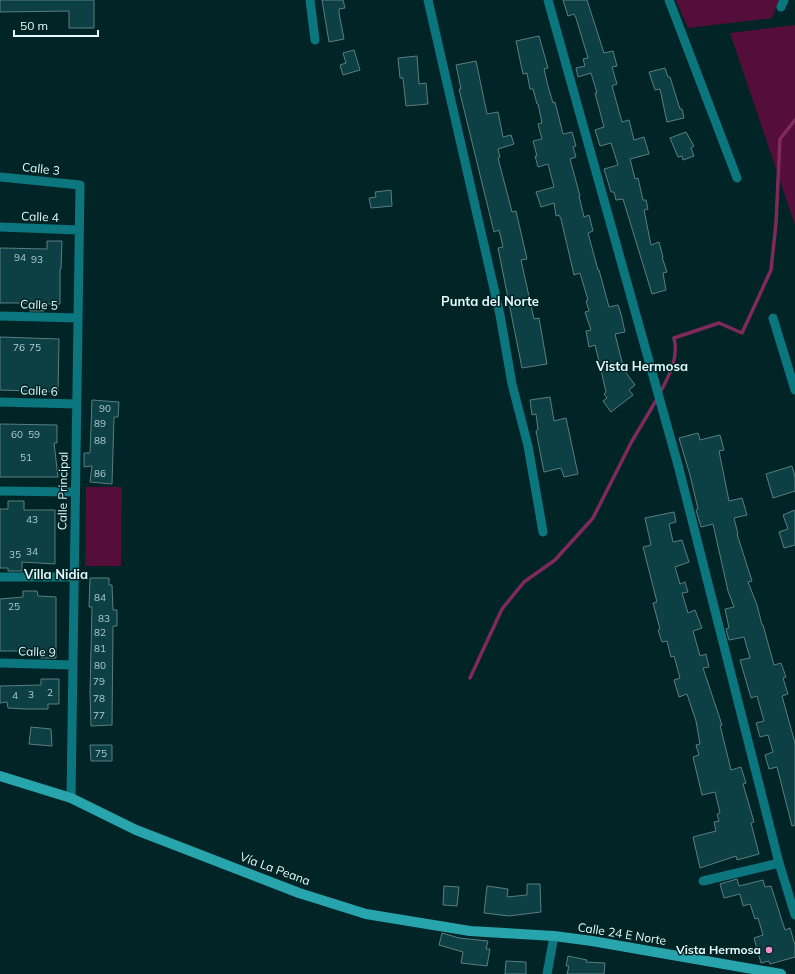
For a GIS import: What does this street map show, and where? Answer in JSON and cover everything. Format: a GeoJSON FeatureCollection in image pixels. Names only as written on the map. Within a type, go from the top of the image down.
{"type":"FeatureCollection","features":[{"type":"Feature","properties":{"kind":"street"},"geometry":{"type":"LineString","coordinates":[[310,0],[315,40]]}},
{"type":"Feature","properties":{"kind":"street"},"geometry":{"type":"LineString","coordinates":[[428,0],[500,315],[512,384],[528,446],[543,532]]}},
{"type":"Feature","properties":{"kind":"street"},"geometry":{"type":"LineString","coordinates":[[548,0],[678,465],[780,863],[795,915]]}},
{"type":"Feature","properties":{"kind":"street"},"geometry":{"type":"LineString","coordinates":[[669,0],[737,178]]}},
{"type":"Feature","properties":{"kind":"street","name":"Calle 3"},"geometry":{"type":"LineString","coordinates":[[0,177],[80,185]]}},
{"type":"Feature","properties":{"kind":"street","name":"Calle Principal"},"geometry":{"type":"LineString","coordinates":[[71,798],[80,185]]}},
{"type":"Feature","properties":{"kind":"street","name":"Calle 4"},"geometry":{"type":"LineString","coordinates":[[0,227],[79,230]]}},
{"type":"Feature","properties":{"kind":"street","name":"Calle 5"},"geometry":{"type":"LineString","coordinates":[[0,316],[78,318]]}},
{"type":"Feature","properties":{"kind":"street"},"geometry":{"type":"LineString","coordinates":[[772,318],[795,390]]}},
{"type":"Feature","properties":{"kind":"street","name":"Calle 6"},"geometry":{"type":"LineString","coordinates":[[0,402],[77,404]]}},
{"type":"Feature","properties":{"kind":"street"},"geometry":{"type":"LineString","coordinates":[[0,491],[75,492]]}},
{"type":"Feature","properties":{"kind":"street"},"geometry":{"type":"LineString","coordinates":[[0,577],[74,577]]}},
{"type":"Feature","properties":{"kind":"street","name":"Calle 9"},"geometry":{"type":"LineString","coordinates":[[0,663],[73,665]]}},
{"type":"Feature","properties":{"kind":"street","name":"Vía La Peana"},"geometry":{"type":"LineString","coordinates":[[0,776],[71,798],[142,833],[298,893],[366,914],[470,931],[554,936]]}},
{"type":"Feature","properties":{"kind":"street"},"geometry":{"type":"LineString","coordinates":[[703,881],[780,863]]}},
{"type":"Feature","properties":{"kind":"street"},"geometry":{"type":"LineString","coordinates":[[547,974],[554,936]]}},
{"type":"Feature","properties":{"kind":"street","name":"Calle 24 E Norte"},"geometry":{"type":"LineString","coordinates":[[554,936],[781,974]]}},
{"type":"Feature","properties":{"kind":"shaded area"},"geometry":{"type":"Polygon","coordinates":[[[676,0],[779,0],[772,18],[688,28],[676,0]]]}},
{"type":"Feature","properties":{"kind":"shaded area"},"geometry":{"type":"Polygon","coordinates":[[[795,25],[795,225],[730,33],[795,25]]]}},
{"type":"Feature","properties":{"kind":"shaded area"},"geometry":{"type":"Polygon","coordinates":[[[86,487],[122,487],[121,566],[85,566],[86,487]]]}},
{"type":"Feature","properties":{"kind":"building"},"geometry":{"type":"Polygon","coordinates":[[[0,0],[94,0],[94,28],[69,28],[69,11],[0,12],[0,0]]]}},
{"type":"Feature","properties":{"kind":"building"},"geometry":{"type":"Polygon","coordinates":[[[322,0],[343,0],[345,8],[339,9],[339,13],[344,39],[329,42],[322,0]]]}},
{"type":"Feature","properties":{"kind":"building"},"geometry":{"type":"Polygon","coordinates":[[[563,0],[587,0],[604,53],[613,51],[617,66],[612,67],[617,84],[612,86],[622,122],[629,120],[634,140],[644,137],[649,154],[630,159],[635,179],[638,178],[643,200],[646,200],[648,209],[644,210],[651,245],[659,242],[667,272],[663,273],[666,290],[652,294],[623,199],[616,200],[614,192],[611,192],[604,169],[618,165],[611,143],[600,146],[595,130],[604,127],[595,93],[597,93],[591,73],[578,77],[576,68],[585,66],[583,59],[588,58],[576,18],[574,14],[568,16],[563,0]]]}},
{"type":"Feature","properties":{"kind":"building"},"geometry":{"type":"Polygon","coordinates":[[[539,36],[548,68],[544,69],[548,86],[553,103],[555,102],[563,134],[572,132],[576,146],[573,147],[576,157],[570,159],[584,217],[589,215],[593,231],[588,233],[598,270],[609,307],[618,305],[625,332],[615,334],[624,370],[635,385],[629,390],[633,395],[611,412],[603,401],[607,398],[604,394],[606,392],[595,345],[589,347],[586,331],[591,330],[585,312],[589,311],[586,301],[588,300],[580,273],[574,275],[561,219],[559,215],[556,216],[554,203],[541,207],[536,192],[554,187],[548,164],[538,167],[535,156],[537,156],[533,141],[542,139],[538,124],[542,123],[533,89],[530,89],[527,73],[523,74],[516,41],[539,36]]]}},
{"type":"Feature","properties":{"kind":"building"},"geometry":{"type":"Polygon","coordinates":[[[354,50],[360,70],[343,75],[340,65],[346,63],[343,53],[354,50]]]}},
{"type":"Feature","properties":{"kind":"building"},"geometry":{"type":"Polygon","coordinates":[[[417,56],[419,84],[426,83],[428,104],[406,106],[403,78],[400,78],[398,58],[417,56]]]}},
{"type":"Feature","properties":{"kind":"building"},"geometry":{"type":"Polygon","coordinates":[[[476,61],[487,114],[498,112],[503,137],[511,135],[514,144],[498,149],[500,157],[498,158],[512,212],[516,211],[527,259],[521,260],[534,319],[539,318],[547,364],[522,368],[498,248],[503,247],[499,230],[494,232],[459,89],[461,89],[456,65],[476,61]]]}},
{"type":"Feature","properties":{"kind":"building"},"geometry":{"type":"Polygon","coordinates":[[[665,68],[668,77],[670,77],[684,118],[667,122],[660,89],[655,90],[649,72],[665,68]]]}},
{"type":"Feature","properties":{"kind":"building"},"geometry":{"type":"Polygon","coordinates":[[[686,132],[694,146],[691,148],[694,156],[683,160],[682,156],[678,157],[670,138],[686,132]]]}},
{"type":"Feature","properties":{"kind":"building"},"geometry":{"type":"Polygon","coordinates":[[[391,190],[392,206],[371,208],[369,198],[376,197],[375,192],[391,190]]]}},
{"type":"Feature","properties":{"kind":"building"},"geometry":{"type":"Polygon","coordinates":[[[47,241],[62,241],[60,304],[44,304],[44,311],[30,311],[30,303],[0,303],[0,248],[47,249],[47,241]]]}},
{"type":"Feature","properties":{"kind":"building"},"geometry":{"type":"Polygon","coordinates":[[[0,337],[59,339],[58,392],[0,390],[0,337]]]}},
{"type":"Feature","properties":{"kind":"building"},"geometry":{"type":"Polygon","coordinates":[[[550,397],[554,421],[566,418],[578,474],[564,477],[561,468],[544,472],[536,431],[538,430],[536,414],[532,415],[530,400],[550,397]]]}},
{"type":"Feature","properties":{"kind":"building"},"geometry":{"type":"Polygon","coordinates":[[[92,400],[119,402],[118,417],[114,417],[112,484],[90,482],[92,466],[84,467],[84,453],[90,453],[92,400]]]}},
{"type":"Feature","properties":{"kind":"building"},"geometry":{"type":"Polygon","coordinates":[[[0,424],[57,425],[57,443],[54,443],[58,477],[0,477],[0,424]]]}},
{"type":"Feature","properties":{"kind":"building"},"geometry":{"type":"Polygon","coordinates":[[[698,433],[700,440],[720,435],[724,450],[719,451],[729,501],[742,498],[747,515],[734,518],[737,534],[752,581],[748,582],[757,605],[774,665],[781,663],[786,677],[783,678],[788,694],[782,696],[795,743],[795,825],[792,826],[777,767],[769,769],[765,755],[773,752],[768,735],[760,737],[756,723],[764,721],[757,696],[751,698],[740,660],[750,658],[744,637],[729,640],[726,629],[729,628],[725,609],[734,607],[728,591],[713,524],[701,527],[696,510],[698,509],[690,475],[679,438],[698,433]]]}},
{"type":"Feature","properties":{"kind":"building"},"geometry":{"type":"Polygon","coordinates":[[[792,466],[795,477],[795,491],[773,498],[766,474],[792,466]]]}},
{"type":"Feature","properties":{"kind":"building"},"geometry":{"type":"Polygon","coordinates":[[[8,501],[24,501],[24,510],[55,510],[55,564],[22,562],[22,571],[8,571],[8,568],[0,568],[0,509],[8,509],[8,501]]]}},
{"type":"Feature","properties":{"kind":"building"},"geometry":{"type":"Polygon","coordinates":[[[795,510],[795,545],[784,548],[779,532],[788,529],[783,515],[795,510]]]}},
{"type":"Feature","properties":{"kind":"building"},"geometry":{"type":"Polygon","coordinates":[[[674,512],[676,522],[669,524],[673,542],[682,540],[689,562],[675,567],[680,584],[685,582],[688,592],[682,593],[688,613],[695,610],[702,628],[693,631],[700,656],[706,654],[709,667],[703,668],[722,725],[720,725],[731,770],[741,767],[746,783],[743,784],[754,822],[751,823],[759,854],[737,860],[736,856],[700,868],[693,837],[716,831],[714,822],[719,821],[717,814],[720,813],[715,792],[702,795],[693,757],[699,755],[696,745],[700,744],[696,721],[687,694],[679,697],[674,680],[680,678],[674,656],[671,657],[667,641],[662,642],[658,630],[660,629],[653,603],[657,602],[643,547],[651,545],[645,518],[674,512]]]}},
{"type":"Feature","properties":{"kind":"building"},"geometry":{"type":"Polygon","coordinates":[[[90,578],[109,578],[109,585],[112,585],[113,610],[117,610],[117,626],[113,626],[112,725],[91,726],[90,692],[92,607],[89,607],[90,578]]]}},
{"type":"Feature","properties":{"kind":"building"},"geometry":{"type":"Polygon","coordinates":[[[23,591],[37,591],[38,596],[56,597],[56,658],[41,658],[41,651],[0,651],[0,599],[23,597],[23,591]]]}},
{"type":"Feature","properties":{"kind":"building"},"geometry":{"type":"Polygon","coordinates":[[[41,679],[59,679],[59,704],[48,704],[48,709],[25,709],[8,708],[7,702],[0,703],[0,686],[41,685],[41,679]]]}},
{"type":"Feature","properties":{"kind":"building"},"geometry":{"type":"Polygon","coordinates":[[[31,727],[51,729],[52,746],[29,744],[31,727]]]}},
{"type":"Feature","properties":{"kind":"building"},"geometry":{"type":"Polygon","coordinates":[[[90,745],[112,745],[112,761],[91,761],[90,745]]]}},
{"type":"Feature","properties":{"kind":"building"},"geometry":{"type":"Polygon","coordinates":[[[737,879],[739,886],[763,880],[765,887],[771,886],[785,930],[790,928],[795,945],[795,957],[770,964],[769,961],[761,963],[754,938],[763,935],[758,918],[755,919],[750,904],[743,906],[740,894],[724,898],[720,884],[737,879]]]}},
{"type":"Feature","properties":{"kind":"building"},"geometry":{"type":"Polygon","coordinates":[[[527,884],[540,884],[541,912],[509,916],[484,913],[487,886],[508,889],[507,897],[527,895],[527,884]]]}},
{"type":"Feature","properties":{"kind":"building"},"geometry":{"type":"Polygon","coordinates":[[[444,886],[459,887],[457,906],[443,905],[444,886]]]}},
{"type":"Feature","properties":{"kind":"building"},"geometry":{"type":"Polygon","coordinates":[[[442,933],[459,938],[488,941],[486,949],[490,949],[487,966],[461,963],[463,952],[439,945],[442,933]]]}},
{"type":"Feature","properties":{"kind":"building"},"geometry":{"type":"Polygon","coordinates":[[[568,956],[587,960],[586,962],[605,963],[604,974],[567,974],[569,966],[566,966],[568,956]]]}},
{"type":"Feature","properties":{"kind":"building"},"geometry":{"type":"Polygon","coordinates":[[[506,961],[526,962],[526,974],[505,974],[506,961]]]}},
{"type":"Feature","properties":{"kind":"waterway"},"geometry":{"type":"LineString","coordinates":[[660,393],[670,373],[674,360],[674,338],[719,323],[742,333],[771,270],[776,223],[780,139],[795,120]]}},
{"type":"Feature","properties":{"kind":"waterway"},"geometry":{"type":"LineString","coordinates":[[470,678],[502,609],[524,582],[555,560],[593,518],[632,441],[657,399]]}},
{"type":"Feature","properties":{"kind":"place","name":"Vista Hermosa"},"geometry":{"type":"Point","coordinates":[769,950]}},
{"type":"Feature","properties":{"kind":"district","name":"Punta del Norte"},"geometry":{"type":"Point","coordinates":[490,301]}},
{"type":"Feature","properties":{"kind":"district","name":"Vista Hermosa"},"geometry":{"type":"Point","coordinates":[642,366]}},
{"type":"Feature","properties":{"kind":"district","name":"Villa Nidia"},"geometry":{"type":"Point","coordinates":[56,574]}}]}
